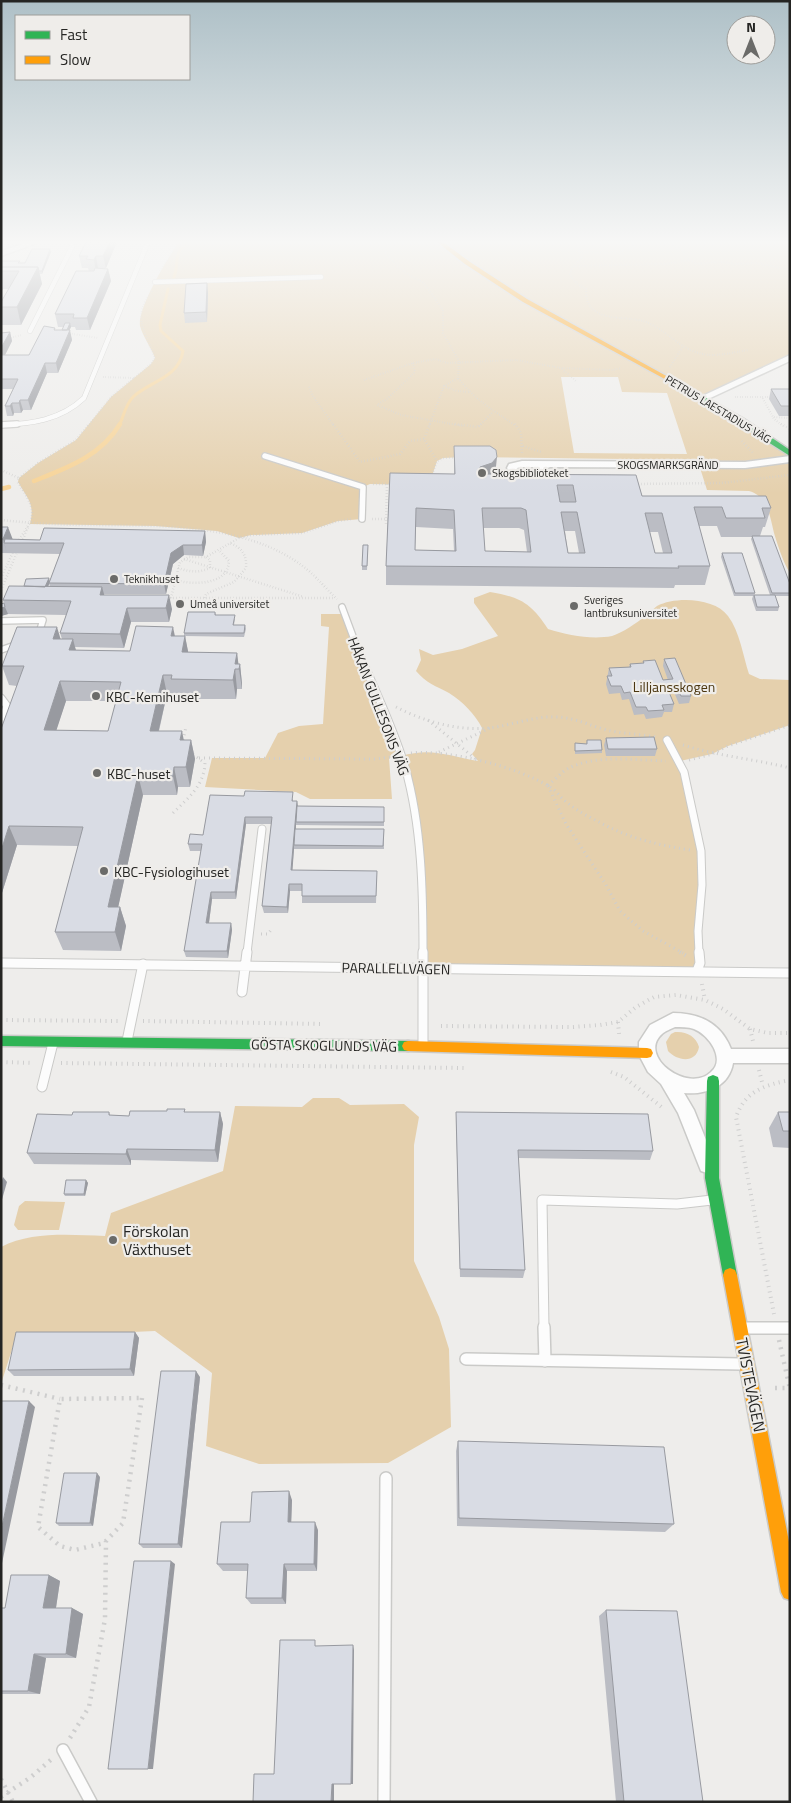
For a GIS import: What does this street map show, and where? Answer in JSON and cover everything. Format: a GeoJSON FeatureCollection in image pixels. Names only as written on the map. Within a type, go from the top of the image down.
{"type":"FeatureCollection","features":[{"type":"Feature","properties":{"kind":"street","name":"PETRUS LAESTADIUS VÄG"},"geometry":{"type":"LineString","coordinates":[[573,326],[754,428],[790,454]]}},
{"type":"Feature","properties":{"kind":"street"},"geometry":{"type":"LineString","coordinates":[[703,398],[790,358]]}},
{"type":"Feature","properties":{"kind":"street","name":"SKOGSMARKSGRÄND"},"geometry":{"type":"LineString","coordinates":[[546,465],[745,465],[790,459]]}},
{"type":"Feature","properties":{"kind":"street"},"geometry":{"type":"LineString","coordinates":[[673,1020],[687,1020],[704,1026],[716,1036],[723,1045],[725,1056],[722,1072],[713,1082],[694,1086],[680,1085],[668,1080],[654,1069],[647,1053],[648,1039],[660,1024],[673,1020]]}},
{"type":"Feature","properties":{"kind":"street","name":"GÖSTA SKOGLUNDS VÄG"},"geometry":{"type":"LineString","coordinates":[[1,1041],[128,1041],[423,1046],[647,1053]]}},
{"type":"Feature","properties":{"kind":"street"},"geometry":{"type":"LineString","coordinates":[[725,1056],[790,1056]]}},
{"type":"Feature","properties":{"kind":"street","name":"TVISTEVÄGEN"},"geometry":{"type":"LineString","coordinates":[[668,1080],[686,1110],[712,1178]]}},
{"type":"Feature","properties":{"kind":"street","name":"TVISTEVÄGEN"},"geometry":{"type":"LineString","coordinates":[[713,1082],[712,1178],[790,1592]]}},
{"type":"Feature","properties":{"kind":"lane"},"geometry":{"type":"LineString","coordinates":[[30,331],[32,326]]}},
{"type":"Feature","properties":{"kind":"lane"},"geometry":{"type":"LineString","coordinates":[[1,425],[39,422],[78,405],[84,398],[113,326]]}},
{"type":"Feature","properties":{"kind":"lane"},"geometry":{"type":"LineString","coordinates":[[265,456],[363,487],[362,519]]}},
{"type":"Feature","properties":{"kind":"lane","name":"HÅKAN GULLESONS VÄG"},"geometry":{"type":"LineString","coordinates":[[342,607],[378,695],[411,791],[421,866],[424,910],[422,968],[423,1046]]}},
{"type":"Feature","properties":{"kind":"lane"},"geometry":{"type":"LineString","coordinates":[[1,621],[43,620],[37,638],[1,650]]}},
{"type":"Feature","properties":{"kind":"lane"},"geometry":{"type":"LineString","coordinates":[[1,698],[7,706],[1,724]]}},
{"type":"Feature","properties":{"kind":"lane"},"geometry":{"type":"LineString","coordinates":[[667,740],[672,752],[679,761],[690,794],[701,851],[702,885],[698,931],[698,967]]}},
{"type":"Feature","properties":{"kind":"lane"},"geometry":{"type":"LineString","coordinates":[[242,992],[262,829]]}},
{"type":"Feature","properties":{"kind":"lane","name":"PARALLELLVÄGEN"},"geometry":{"type":"LineString","coordinates":[[1,962],[422,968],[698,967],[790,973]]}},
{"type":"Feature","properties":{"kind":"lane"},"geometry":{"type":"LineString","coordinates":[[128,1041],[143,964]]}},
{"type":"Feature","properties":{"kind":"lane"},"geometry":{"type":"LineString","coordinates":[[42,1087],[54,1041]]}},
{"type":"Feature","properties":{"kind":"lane"},"geometry":{"type":"LineString","coordinates":[[545,1361],[542,1200],[677,1204],[716,1200]]}},
{"type":"Feature","properties":{"kind":"lane"},"geometry":{"type":"LineString","coordinates":[[740,1328],[790,1328]]}},
{"type":"Feature","properties":{"kind":"lane"},"geometry":{"type":"LineString","coordinates":[[466,1359],[747,1365]]}},
{"type":"Feature","properties":{"kind":"lane"},"geometry":{"type":"LineString","coordinates":[[384,1802],[386,1478]]}},
{"type":"Feature","properties":{"kind":"lane"},"geometry":{"type":"LineString","coordinates":[[63,1750],[91,1802]]}},
{"type":"Feature","properties":{"kind":"path"},"geometry":{"type":"LineString","coordinates":[[19,478],[38,463],[76,440],[111,397],[146,370],[155,358],[141,326]]}},
{"type":"Feature","properties":{"kind":"path"},"geometry":{"type":"LineString","coordinates":[[443,326],[443,333],[459,361],[458,378],[469,392],[493,412],[516,425],[521,433],[523,446]]}},
{"type":"Feature","properties":{"kind":"path"},"geometry":{"type":"LineString","coordinates":[[654,326],[684,346],[706,355],[749,350]]}},
{"type":"Feature","properties":{"kind":"path"},"geometry":{"type":"LineString","coordinates":[[1,340],[30,331]]}},
{"type":"Feature","properties":{"kind":"path"},"geometry":{"type":"LineString","coordinates":[[63,333],[108,338]]}},
{"type":"Feature","properties":{"kind":"path"},"geometry":{"type":"LineString","coordinates":[[664,376],[684,346]]}},
{"type":"Feature","properties":{"kind":"path"},"geometry":{"type":"LineString","coordinates":[[364,380],[413,363],[435,359],[447,363],[516,360],[562,368],[613,370],[627,367]]}},
{"type":"Feature","properties":{"kind":"path"},"geometry":{"type":"LineString","coordinates":[[413,363],[415,372],[377,406],[393,414],[430,419],[458,426],[478,427],[493,412]]}},
{"type":"Feature","properties":{"kind":"path"},"geometry":{"type":"LineString","coordinates":[[562,368],[576,381]]}},
{"type":"Feature","properties":{"kind":"path"},"geometry":{"type":"LineString","coordinates":[[93,377],[135,378]]}},
{"type":"Feature","properties":{"kind":"path"},"geometry":{"type":"LineString","coordinates":[[437,461],[424,439],[444,386],[458,378]]}},
{"type":"Feature","properties":{"kind":"path"},"geometry":{"type":"LineString","coordinates":[[444,386],[457,391],[469,392]]}},
{"type":"Feature","properties":{"kind":"path"},"geometry":{"type":"LineString","coordinates":[[309,387],[360,462],[400,454],[410,441],[424,439]]}},
{"type":"Feature","properties":{"kind":"path"},"geometry":{"type":"LineString","coordinates":[[733,397],[780,397]]}},
{"type":"Feature","properties":{"kind":"path"},"geometry":{"type":"LineString","coordinates":[[762,397],[778,424],[790,429]]}},
{"type":"Feature","properties":{"kind":"path"},"geometry":{"type":"LineString","coordinates":[[773,417],[790,418]]}},
{"type":"Feature","properties":{"kind":"path"},"geometry":{"type":"LineString","coordinates":[[427,482],[432,476],[437,461],[443,458],[462,457]]}},
{"type":"Feature","properties":{"kind":"path"},"geometry":{"type":"LineString","coordinates":[[1,470],[19,478]]}},
{"type":"Feature","properties":{"kind":"path"},"geometry":{"type":"LineString","coordinates":[[1,474],[6,472]]}},
{"type":"Feature","properties":{"kind":"path"},"geometry":{"type":"LineString","coordinates":[[627,484],[721,483],[790,475]]}},
{"type":"Feature","properties":{"kind":"path"},"geometry":{"type":"LineString","coordinates":[[1,590],[30,524],[32,508],[30,501],[18,482],[19,478]]}},
{"type":"Feature","properties":{"kind":"path"},"geometry":{"type":"LineString","coordinates":[[363,487],[370,484],[396,484]]}},
{"type":"Feature","properties":{"kind":"path"},"geometry":{"type":"LineString","coordinates":[[386,524],[387,484]]}},
{"type":"Feature","properties":{"kind":"path"},"geometry":{"type":"LineString","coordinates":[[171,598],[180,562],[184,559],[189,557],[206,557],[230,542],[252,534],[302,533],[338,521],[362,519]]}},
{"type":"Feature","properties":{"kind":"path"},"geometry":{"type":"LineString","coordinates":[[1,520],[30,524],[155,526],[209,530],[239,538],[287,555],[317,577],[342,607]]}},
{"type":"Feature","properties":{"kind":"path"},"geometry":{"type":"LineString","coordinates":[[1,578],[22,533],[30,524]]}},
{"type":"Feature","properties":{"kind":"path"},"geometry":{"type":"LineString","coordinates":[[205,598],[206,594],[228,585],[239,577],[246,568],[246,558],[238,546],[230,542]]}},
{"type":"Feature","properties":{"kind":"path"},"geometry":{"type":"LineString","coordinates":[[176,580],[189,583],[203,582],[216,578],[225,572],[229,561],[226,555],[218,550]]}},
{"type":"Feature","properties":{"kind":"path"},"geometry":{"type":"LineString","coordinates":[[206,557],[210,560],[210,568]]}},
{"type":"Feature","properties":{"kind":"path"},"geometry":{"type":"LineString","coordinates":[[184,559],[307,598]]}},
{"type":"Feature","properties":{"kind":"path"},"geometry":{"type":"LineString","coordinates":[[178,568],[197,573],[210,568]]}},
{"type":"Feature","properties":{"kind":"path"},"geometry":{"type":"LineString","coordinates":[[161,598],[336,598]]}},
{"type":"Feature","properties":{"kind":"path"},"geometry":{"type":"LineString","coordinates":[[378,695],[402,710],[448,724],[490,727],[529,719],[557,716],[609,731],[667,740],[712,754],[758,760],[790,768]]}},
{"type":"Feature","properties":{"kind":"path"},"geometry":{"type":"LineString","coordinates":[[426,718],[479,762]]}},
{"type":"Feature","properties":{"kind":"path"},"geometry":{"type":"LineString","coordinates":[[548,785],[570,768],[592,762],[615,760],[679,761],[712,754],[728,746],[790,725]]}},
{"type":"Feature","properties":{"kind":"path"},"geometry":{"type":"LineString","coordinates":[[183,744],[186,727]]}},
{"type":"Feature","properties":{"kind":"path"},"geometry":{"type":"LineString","coordinates":[[439,752],[486,731],[490,727]]}},
{"type":"Feature","properties":{"kind":"path"},"geometry":{"type":"LineString","coordinates":[[173,813],[200,785],[205,769],[205,763],[185,749]]}},
{"type":"Feature","properties":{"kind":"path"},"geometry":{"type":"LineString","coordinates":[[199,758],[376,759],[416,752],[439,752],[504,768],[548,785],[590,818],[623,834],[670,847],[701,851]]}},
{"type":"Feature","properties":{"kind":"path"},"geometry":{"type":"LineString","coordinates":[[548,785],[567,828],[608,886],[612,901],[620,912],[698,967]]}},
{"type":"Feature","properties":{"kind":"path"},"geometry":{"type":"LineString","coordinates":[[423,1026],[573,1027],[600,1025],[618,1022],[636,1007],[654,997],[676,995],[705,1000],[723,1009],[750,1029],[768,1033],[790,1033]]}},
{"type":"Feature","properties":{"kind":"path"},"geometry":{"type":"LineString","coordinates":[[1,1020],[326,1024]]}},
{"type":"Feature","properties":{"kind":"path"},"geometry":{"type":"LineString","coordinates":[[1,1062],[467,1068]]}},
{"type":"Feature","properties":{"kind":"path"},"geometry":{"type":"LineString","coordinates":[[604,1071],[624,1077],[660,1107],[686,1110]]}},
{"type":"Feature","properties":{"kind":"path"},"geometry":{"type":"LineString","coordinates":[[790,1080],[763,1086],[744,1098],[736,1118],[790,1389]]}},
{"type":"Feature","properties":{"kind":"path"},"geometry":{"type":"LineString","coordinates":[[712,1110],[738,1110]]}},
{"type":"Feature","properties":{"kind":"path"},"geometry":{"type":"LineString","coordinates":[[1,1385],[60,1399],[142,1398],[123,1523],[106,1541],[75,1550],[60,1546],[38,1527],[60,1399]]}},
{"type":"Feature","properties":{"kind":"path"},"geometry":{"type":"LineString","coordinates":[[1,1797],[31,1777],[63,1750],[89,1707],[106,1619],[106,1541]]}},
{"type":"Feature","properties":{"kind":"path"},"geometry":{"type":"LineString","coordinates":[[1,1779],[13,1802]]}},
{"type":"Feature","properties":{"kind":"green space"},"geometry":{"type":"Polygon","coordinates":[[[140,326],[790,326],[790,358],[704,398],[790,454],[790,573],[781,554],[764,502],[760,497],[749,491],[707,490],[701,471],[704,460],[443,458],[437,461],[432,476],[417,485],[370,484],[363,487],[362,519],[338,521],[302,533],[251,535],[239,538],[217,531],[155,526],[30,524],[31,506],[28,497],[18,482],[19,478],[38,463],[76,440],[111,397],[151,364],[155,358],[140,326]],[[561,377],[574,453],[687,454],[667,393],[622,392],[618,377],[561,377]]]}},
{"type":"Feature","properties":{"kind":"green space","name":"Lilljansskogen"},"geometry":{"type":"Polygon","coordinates":[[[490,592],[509,596],[524,603],[536,613],[548,629],[588,637],[616,635],[634,625],[657,606],[665,603],[684,600],[705,602],[722,610],[732,622],[749,674],[760,679],[790,680],[790,725],[728,746],[712,754],[680,761],[701,851],[697,971],[422,968],[417,831],[400,756],[389,758],[392,799],[310,799],[296,792],[205,787],[212,758],[265,758],[278,733],[299,726],[323,724],[329,627],[321,626],[321,614],[344,614],[401,756],[412,753],[431,752],[478,761],[472,754],[482,728],[476,718],[459,700],[427,681],[416,671],[421,660],[419,649],[433,655],[462,649],[498,636],[474,603],[474,598],[490,592]]]}},
{"type":"Feature","properties":{"kind":"green space"},"geometry":{"type":"Polygon","coordinates":[[[675,1032],[687,1033],[696,1040],[699,1047],[694,1056],[681,1059],[668,1051],[666,1042],[671,1034],[675,1032]]]}},
{"type":"Feature","properties":{"kind":"green space"},"geometry":{"type":"Polygon","coordinates":[[[313,1098],[339,1098],[350,1105],[404,1104],[419,1117],[414,1145],[414,1261],[439,1317],[449,1349],[451,1427],[388,1463],[259,1464],[206,1446],[212,1373],[155,1331],[16,1337],[1,1384],[1,1247],[26,1238],[39,1236],[105,1236],[111,1213],[223,1171],[235,1106],[302,1107],[313,1098]]]}},
{"type":"Feature","properties":{"kind":"green space"},"geometry":{"type":"Polygon","coordinates":[[[25,1201],[65,1202],[59,1230],[18,1230],[14,1225],[19,1206],[25,1201]]]}},
{"type":"Feature","properties":{"kind":"building"},"geometry":{"type":"Polygon","coordinates":[[[44,326],[55,328],[54,330],[70,330],[56,363],[45,363],[28,400],[20,400],[19,403],[5,406],[18,379],[1,379],[1,355],[29,355],[44,326]]]}},
{"type":"Feature","properties":{"kind":"building"},"geometry":{"type":"Polygon","coordinates":[[[64,326],[69,326],[67,330],[62,330],[64,326]]]}},
{"type":"Feature","properties":{"kind":"building"},"geometry":{"type":"Polygon","coordinates":[[[10,332],[1,348],[1,333],[10,332]]]}},
{"type":"Feature","properties":{"kind":"building"},"geometry":{"type":"Polygon","coordinates":[[[771,389],[790,389],[790,406],[781,406],[771,389]]]}},
{"type":"Feature","properties":{"kind":"building"},"geometry":{"type":"Polygon","coordinates":[[[454,446],[490,446],[496,450],[497,457],[492,463],[480,467],[480,474],[636,475],[642,496],[766,496],[771,508],[762,508],[765,518],[726,518],[722,507],[694,507],[710,566],[678,566],[679,568],[386,566],[390,473],[455,474],[454,446]],[[557,485],[560,502],[576,502],[573,485],[557,485]],[[416,508],[415,550],[456,551],[454,510],[416,508]],[[482,508],[485,551],[531,552],[526,510],[521,508],[482,508]],[[561,512],[568,553],[585,553],[577,512],[561,512]],[[645,513],[655,553],[672,553],[662,513],[645,513]]]}},
{"type":"Feature","properties":{"kind":"building"},"geometry":{"type":"Polygon","coordinates":[[[1,527],[8,527],[3,539],[1,539],[1,527]]]}},
{"type":"Feature","properties":{"kind":"building","name":"Teknikhuset"},"geometry":{"type":"Polygon","coordinates":[[[44,528],[205,531],[202,545],[183,545],[171,553],[164,584],[49,583],[64,543],[4,543],[5,539],[40,540],[44,528]]]}},
{"type":"Feature","properties":{"kind":"building"},"geometry":{"type":"Polygon","coordinates":[[[752,536],[772,536],[790,584],[790,593],[772,593],[752,536]]]}},
{"type":"Feature","properties":{"kind":"building"},"geometry":{"type":"Polygon","coordinates":[[[363,545],[368,545],[367,566],[362,566],[363,545]]]}},
{"type":"Feature","properties":{"kind":"building"},"geometry":{"type":"Polygon","coordinates":[[[722,553],[742,553],[755,593],[735,593],[722,553]]]}},
{"type":"Feature","properties":{"kind":"building"},"geometry":{"type":"Polygon","coordinates":[[[49,578],[45,587],[24,586],[26,579],[49,578]]]}},
{"type":"Feature","properties":{"kind":"building"},"geometry":{"type":"Polygon","coordinates":[[[9,586],[102,587],[100,595],[169,595],[166,608],[127,608],[120,634],[60,633],[71,601],[3,600],[9,586]]]}},
{"type":"Feature","properties":{"kind":"building"},"geometry":{"type":"Polygon","coordinates":[[[754,595],[775,595],[779,607],[757,607],[754,595]]]}},
{"type":"Feature","properties":{"kind":"building"},"geometry":{"type":"Polygon","coordinates":[[[188,612],[215,612],[215,615],[235,615],[233,625],[245,625],[244,633],[184,633],[188,612]]]}},
{"type":"Feature","properties":{"kind":"building"},"geometry":{"type":"Polygon","coordinates":[[[136,626],[173,627],[171,636],[185,636],[182,652],[237,653],[235,664],[240,664],[239,669],[235,669],[233,680],[171,679],[172,675],[163,675],[150,731],[182,731],[180,740],[191,740],[186,767],[174,767],[173,776],[138,775],[108,907],[120,907],[115,932],[55,932],[83,827],[9,826],[1,851],[1,729],[24,666],[2,666],[17,627],[57,627],[53,639],[73,639],[69,650],[130,651],[136,626]],[[60,681],[44,730],[108,731],[121,682],[60,681]]]}},
{"type":"Feature","properties":{"kind":"building"},"geometry":{"type":"Polygon","coordinates":[[[675,658],[691,696],[681,696],[676,684],[666,685],[674,704],[662,705],[664,710],[648,711],[646,707],[636,707],[630,692],[624,693],[621,686],[611,686],[607,676],[612,676],[609,668],[631,667],[630,664],[655,660],[663,680],[673,679],[664,659],[675,658]]]}},
{"type":"Feature","properties":{"kind":"building"},"geometry":{"type":"Polygon","coordinates":[[[654,737],[657,749],[608,749],[606,738],[654,737]]]}},
{"type":"Feature","properties":{"kind":"building"},"geometry":{"type":"Polygon","coordinates":[[[587,740],[601,740],[602,750],[575,751],[575,743],[587,744],[587,740]]]}},
{"type":"Feature","properties":{"kind":"building"},"geometry":{"type":"Polygon","coordinates":[[[245,791],[293,792],[292,801],[297,801],[291,870],[377,871],[376,896],[302,896],[302,884],[289,884],[287,907],[262,906],[272,817],[245,817],[235,892],[211,892],[206,923],[231,923],[227,951],[184,951],[202,844],[188,844],[190,834],[203,835],[210,795],[244,796],[245,791]]]}},
{"type":"Feature","properties":{"kind":"building"},"geometry":{"type":"Polygon","coordinates":[[[297,806],[384,807],[384,822],[296,822],[297,806]]]}},
{"type":"Feature","properties":{"kind":"building"},"geometry":{"type":"Polygon","coordinates":[[[295,829],[384,829],[383,846],[294,845],[295,829]]]}},
{"type":"Feature","properties":{"kind":"building"},"geometry":{"type":"Polygon","coordinates":[[[167,1109],[185,1109],[184,1112],[220,1112],[215,1150],[127,1149],[126,1154],[27,1153],[37,1114],[72,1115],[73,1112],[109,1112],[109,1115],[129,1116],[130,1111],[167,1111],[167,1109]]]}},
{"type":"Feature","properties":{"kind":"building"},"geometry":{"type":"Polygon","coordinates":[[[456,1112],[648,1114],[653,1151],[518,1150],[525,1270],[460,1269],[456,1112]]]}},
{"type":"Feature","properties":{"kind":"building"},"geometry":{"type":"Polygon","coordinates":[[[778,1112],[790,1112],[790,1131],[783,1131],[778,1112]]]}},
{"type":"Feature","properties":{"kind":"building"},"geometry":{"type":"Polygon","coordinates":[[[66,1180],[86,1180],[84,1194],[64,1194],[66,1180]]]}},
{"type":"Feature","properties":{"kind":"building"},"geometry":{"type":"Polygon","coordinates":[[[16,1332],[135,1332],[130,1369],[8,1370],[16,1332]]]}},
{"type":"Feature","properties":{"kind":"building"},"geometry":{"type":"Polygon","coordinates":[[[161,1371],[196,1371],[178,1544],[139,1544],[161,1371]]]}},
{"type":"Feature","properties":{"kind":"building"},"geometry":{"type":"Polygon","coordinates":[[[1,1401],[29,1401],[1,1531],[1,1401]]]}},
{"type":"Feature","properties":{"kind":"building"},"geometry":{"type":"Polygon","coordinates":[[[458,1441],[664,1447],[674,1524],[459,1518],[458,1441]]]}},
{"type":"Feature","properties":{"kind":"building"},"geometry":{"type":"Polygon","coordinates":[[[64,1473],[97,1473],[90,1523],[56,1523],[64,1473]]]}},
{"type":"Feature","properties":{"kind":"building"},"geometry":{"type":"Polygon","coordinates":[[[289,1491],[288,1522],[315,1522],[314,1564],[284,1564],[282,1598],[246,1598],[248,1564],[217,1564],[221,1522],[250,1522],[252,1492],[289,1491]]]}},
{"type":"Feature","properties":{"kind":"building"},"geometry":{"type":"Polygon","coordinates":[[[134,1561],[171,1561],[148,1769],[108,1769],[134,1561]]]}},
{"type":"Feature","properties":{"kind":"building"},"geometry":{"type":"Polygon","coordinates":[[[11,1575],[49,1575],[43,1608],[72,1608],[66,1654],[34,1654],[28,1691],[1,1691],[1,1608],[5,1608],[11,1575]]]}},
{"type":"Feature","properties":{"kind":"building"},"geometry":{"type":"Polygon","coordinates":[[[606,1610],[677,1611],[703,1802],[624,1802],[606,1610]]]}},
{"type":"Feature","properties":{"kind":"building"},"geometry":{"type":"Polygon","coordinates":[[[280,1640],[315,1640],[315,1646],[353,1645],[351,1784],[332,1784],[331,1802],[253,1802],[254,1774],[274,1774],[280,1640]]]}},
{"type":"Feature","properties":{"kind":"waterway"},"geometry":{"type":"LineString","coordinates":[[119,425],[130,400],[170,373],[180,360],[183,351],[161,331],[160,326]]}},
{"type":"Feature","properties":{"kind":"waterway"},"geometry":{"type":"LineString","coordinates":[[34,481],[71,466],[93,453],[103,445],[119,425]]}},
{"type":"Feature","properties":{"kind":"waterway"},"geometry":{"type":"LineString","coordinates":[[1,489],[9,487]]}},
{"type":"Feature","properties":{"kind":"traffic: fast"},"geometry":{"type":"LineString","coordinates":[[676,383],[741,421],[790,454]]}},
{"type":"Feature","properties":{"kind":"traffic: fast"},"geometry":{"type":"LineString","coordinates":[[1,1041],[408,1046]]}},
{"type":"Feature","properties":{"kind":"traffic: fast"},"geometry":{"type":"LineString","coordinates":[[713,1081],[712,1178],[730,1275]]}},
{"type":"Feature","properties":{"kind":"traffic: slow"},"geometry":{"type":"LineString","coordinates":[[572,326],[676,383]]}},
{"type":"Feature","properties":{"kind":"traffic: slow"},"geometry":{"type":"LineString","coordinates":[[408,1046],[647,1053]]}},
{"type":"Feature","properties":{"kind":"traffic: slow"},"geometry":{"type":"LineString","coordinates":[[730,1275],[790,1592]]}},
{"type":"Feature","properties":{"kind":"place","name":"Skogsbiblioteket"},"geometry":{"type":"Point","coordinates":[482,473]}},
{"type":"Feature","properties":{"kind":"place","name":"Teknikhuset"},"geometry":{"type":"Point","coordinates":[114,579]}},
{"type":"Feature","properties":{"kind":"place","name":"Umeå universitet"},"geometry":{"type":"Point","coordinates":[180,604]}},
{"type":"Feature","properties":{"kind":"place","name":"Sveriges lantbruksuniversitet"},"geometry":{"type":"Point","coordinates":[574,606]}},
{"type":"Feature","properties":{"kind":"place","name":"KBC-Kemihuset"},"geometry":{"type":"Point","coordinates":[96,696]}},
{"type":"Feature","properties":{"kind":"place","name":"KBC-huset"},"geometry":{"type":"Point","coordinates":[97,773]}},
{"type":"Feature","properties":{"kind":"place","name":"KBC-Fysiologihuset"},"geometry":{"type":"Point","coordinates":[104,871]}},
{"type":"Feature","properties":{"kind":"place","name":"Förskolan Växthuset"},"geometry":{"type":"Point","coordinates":[113,1240]}}]}
